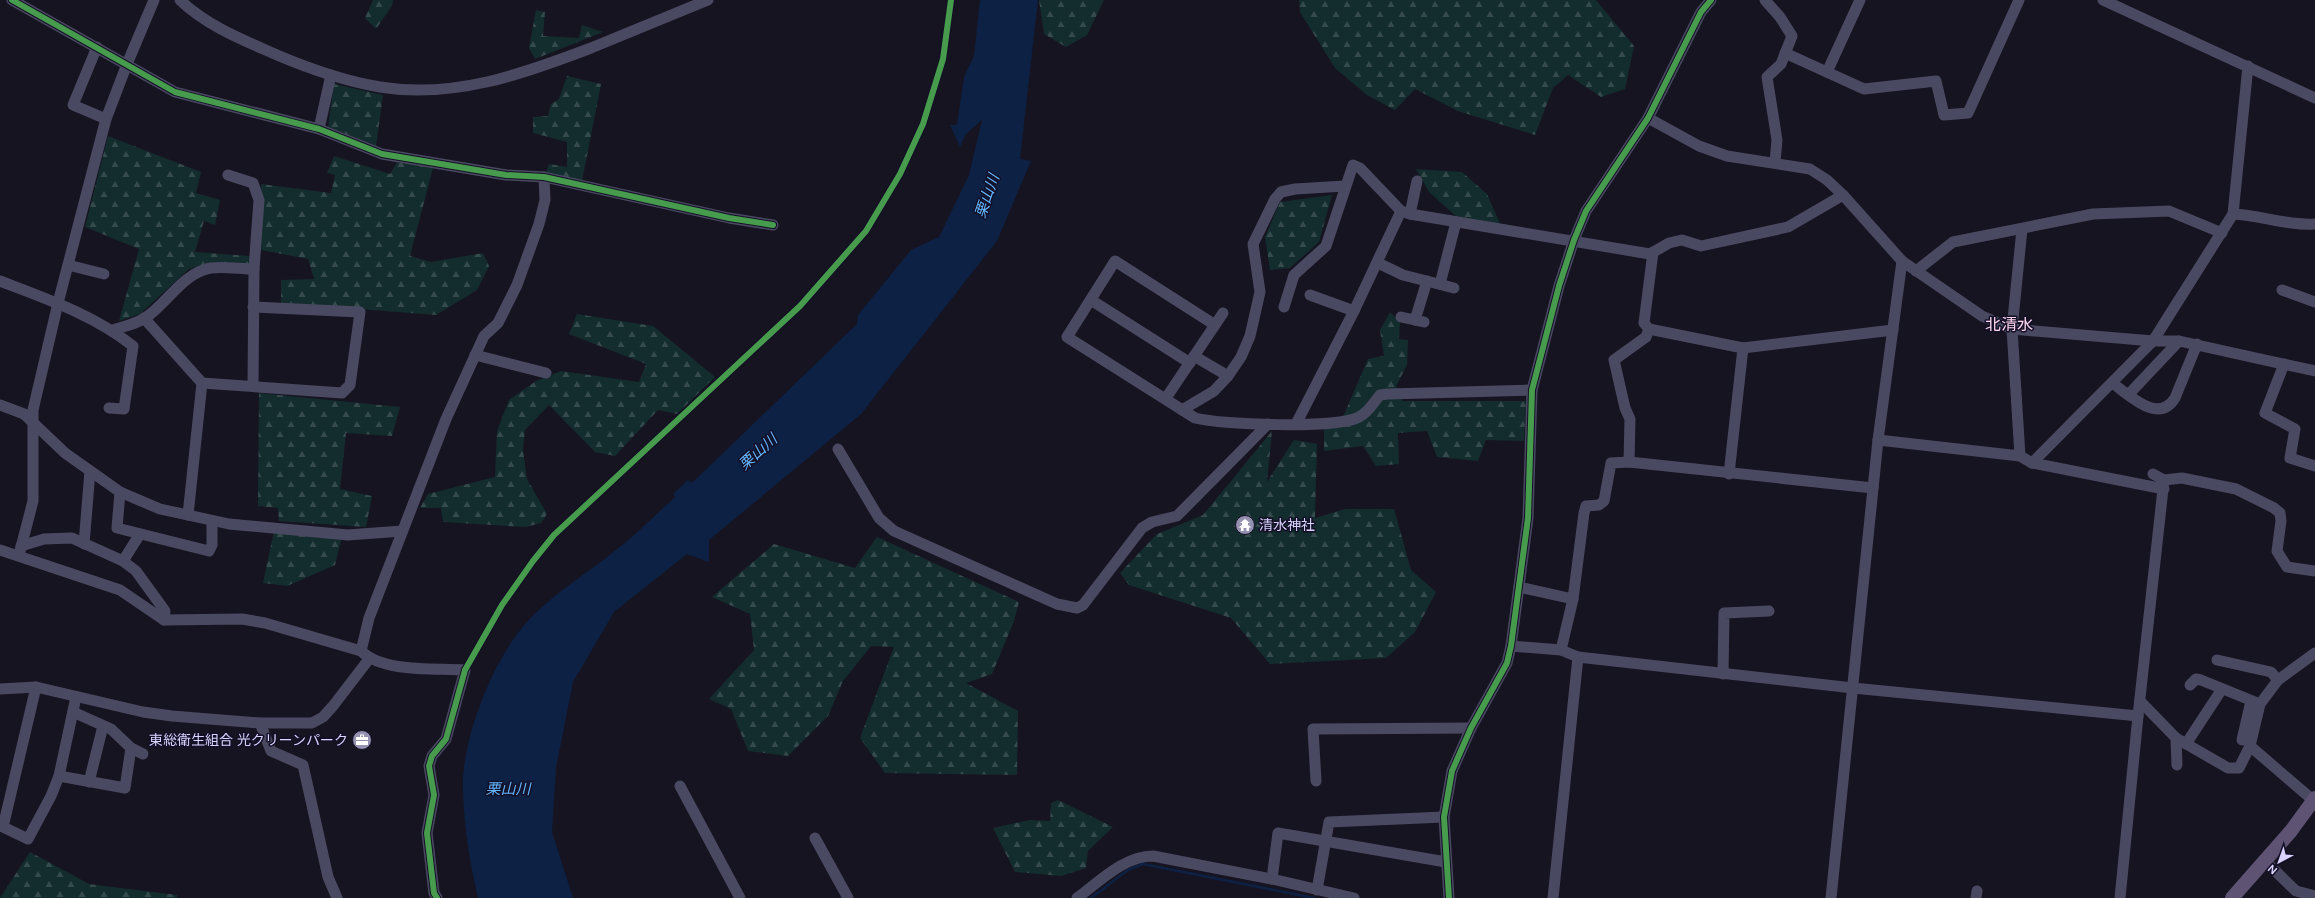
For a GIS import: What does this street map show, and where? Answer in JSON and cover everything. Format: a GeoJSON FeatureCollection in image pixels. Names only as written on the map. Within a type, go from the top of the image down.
{"type":"FeatureCollection","features":[{"type":"Feature","properties":{"kind":"main road"},"geometry":{"type":"LineString","coordinates":[[2232,898],[2265,861],[2314,800]]}},
{"type":"Feature","properties":{"kind":"street"},"geometry":{"type":"LineString","coordinates":[[12,0],[175,92],[319,130],[382,154],[506,175],[544,177],[729,218],[773,225]]}},
{"type":"Feature","properties":{"kind":"street"},"geometry":{"type":"LineString","coordinates":[[20,551],[32,501],[32,421],[58,303],[106,119],[154,0]]}},
{"type":"Feature","properties":{"kind":"street"},"geometry":{"type":"LineString","coordinates":[[180,0],[192,11],[213,25],[245,41],[305,67],[381,87],[414,89],[455,88],[492,83],[530,72],[708,0]]}},
{"type":"Feature","properties":{"kind":"street"},"geometry":{"type":"LineString","coordinates":[[1449,898],[1444,817],[1452,771],[1470,728],[1507,663],[1511,646],[1528,518],[1532,390],[1559,286],[1574,240],[1586,211],[1648,118],[1701,12],[1711,0]]}},
{"type":"Feature","properties":{"kind":"street"},"geometry":{"type":"LineString","coordinates":[[1765,0],[1780,17],[1792,36],[1781,64],[1767,77],[1777,140],[1775,162]]}},
{"type":"Feature","properties":{"kind":"street"},"geometry":{"type":"LineString","coordinates":[[1827,72],[1860,0]]}},
{"type":"Feature","properties":{"kind":"street"},"geometry":{"type":"LineString","coordinates":[[1785,53],[1864,89],[1936,81],[1944,115],[1968,113],[2019,0]]}},
{"type":"Feature","properties":{"kind":"street"},"geometry":{"type":"LineString","coordinates":[[2103,0],[2315,98]]}},
{"type":"Feature","properties":{"kind":"street"},"geometry":{"type":"LineString","coordinates":[[97,47],[73,105],[106,119]]}},
{"type":"Feature","properties":{"kind":"street"},"geometry":{"type":"LineString","coordinates":[[2032,463],[2153,341],[2233,214],[2248,66]]}},
{"type":"Feature","properties":{"kind":"street"},"geometry":{"type":"LineString","coordinates":[[319,130],[331,75]]}},
{"type":"Feature","properties":{"kind":"street"},"geometry":{"type":"LineString","coordinates":[[1648,118],[1699,146],[1727,156],[1775,162],[1810,169],[1827,180],[1843,195],[1902,261],[1982,316],[2012,329],[2153,341],[2180,341],[2315,371]]}},
{"type":"Feature","properties":{"kind":"street"},"geometry":{"type":"LineString","coordinates":[[1284,307],[1294,275],[1326,246],[1344,186],[1353,165],[1360,168],[1406,213],[1574,240],[1650,254],[1669,244],[1682,240],[1701,246],[1788,227],[1843,195]]}},
{"type":"Feature","properties":{"kind":"street"},"geometry":{"type":"LineString","coordinates":[[228,175],[247,179],[253,183],[259,200],[254,269],[253,386]]}},
{"type":"Feature","properties":{"kind":"street"},"geometry":{"type":"LineString","coordinates":[[360,652],[369,618],[402,531],[427,472],[446,419],[484,336],[498,323],[517,285],[539,224],[545,200],[544,177]]}},
{"type":"Feature","properties":{"kind":"street"},"geometry":{"type":"LineString","coordinates":[[1296,424],[1378,263],[1406,213],[1417,181]]}},
{"type":"Feature","properties":{"kind":"street"},"geometry":{"type":"LineString","coordinates":[[1182,410],[1214,391],[1228,376],[1241,357],[1250,336],[1260,292],[1253,244],[1275,199],[1282,192],[1295,189],[1344,186]]}},
{"type":"Feature","properties":{"kind":"street"},"geometry":{"type":"LineString","coordinates":[[1916,271],[1952,242],[2013,228],[2022,229],[2093,214],[2168,211],[2222,233]]}},
{"type":"Feature","properties":{"kind":"street"},"geometry":{"type":"LineString","coordinates":[[2233,214],[2249,215],[2303,225],[2315,224]]}},
{"type":"Feature","properties":{"kind":"street"},"geometry":{"type":"LineString","coordinates":[[1440,284],[1456,222]]}},
{"type":"Feature","properties":{"kind":"street"},"geometry":{"type":"LineString","coordinates":[[2020,456],[2012,329],[2022,229]]}},
{"type":"Feature","properties":{"kind":"street"},"geometry":{"type":"LineString","coordinates":[[1653,252],[1644,323],[1649,328],[1743,348],[1892,330]]}},
{"type":"Feature","properties":{"kind":"street"},"geometry":{"type":"LineString","coordinates":[[1215,325],[1115,261],[1067,337],[1166,398],[1195,418],[1209,422],[1296,424],[1347,422],[1367,412],[1380,395],[1532,390]]}},
{"type":"Feature","properties":{"kind":"street"},"geometry":{"type":"LineString","coordinates":[[1831,898],[1854,688],[1878,440],[1902,261]]}},
{"type":"Feature","properties":{"kind":"street"},"geometry":{"type":"LineString","coordinates":[[1378,263],[1403,275],[1454,288]]}},
{"type":"Feature","properties":{"kind":"street"},"geometry":{"type":"LineString","coordinates":[[68,265],[104,274]]}},
{"type":"Feature","properties":{"kind":"street"},"geometry":{"type":"LineString","coordinates":[[113,330],[131,326],[144,318],[159,307],[183,283],[210,268],[254,269]]}},
{"type":"Feature","properties":{"kind":"street"},"geometry":{"type":"LineString","coordinates":[[0,281],[58,303],[113,330],[133,346],[124,409],[109,408]]}},
{"type":"Feature","properties":{"kind":"street"},"geometry":{"type":"LineString","coordinates":[[1401,317],[1420,321],[1427,281]]}},
{"type":"Feature","properties":{"kind":"street"},"geometry":{"type":"LineString","coordinates":[[2282,290],[2315,302]]}},
{"type":"Feature","properties":{"kind":"street"},"geometry":{"type":"LineString","coordinates":[[1310,295],[1354,311]]}},
{"type":"Feature","properties":{"kind":"street"},"geometry":{"type":"LineString","coordinates":[[1091,300],[1192,360],[1228,376]]}},
{"type":"Feature","properties":{"kind":"street"},"geometry":{"type":"LineString","coordinates":[[144,318],[202,383],[342,393],[346,390],[350,385],[360,312],[253,307]]}},
{"type":"Feature","properties":{"kind":"street"},"geometry":{"type":"LineString","coordinates":[[1166,398],[1223,313]]}},
{"type":"Feature","properties":{"kind":"street"},"geometry":{"type":"LineString","coordinates":[[1629,462],[1630,419],[1625,408],[1614,360],[1646,337],[1649,328]]}},
{"type":"Feature","properties":{"kind":"street"},"geometry":{"type":"LineString","coordinates":[[2129,394],[2180,341]]}},
{"type":"Feature","properties":{"kind":"street"},"geometry":{"type":"LineString","coordinates":[[2112,382],[2154,410],[2164,410],[2170,406],[2175,398],[2197,344]]}},
{"type":"Feature","properties":{"kind":"street"},"geometry":{"type":"LineString","coordinates":[[1729,474],[1743,348]]}},
{"type":"Feature","properties":{"kind":"street"},"geometry":{"type":"LineString","coordinates":[[475,355],[546,372]]}},
{"type":"Feature","properties":{"kind":"street"},"geometry":{"type":"LineString","coordinates":[[2284,364],[2265,412],[2295,430],[2290,458],[2315,466]]}},
{"type":"Feature","properties":{"kind":"street"},"geometry":{"type":"LineString","coordinates":[[188,515],[202,383]]}},
{"type":"Feature","properties":{"kind":"street"},"geometry":{"type":"LineString","coordinates":[[0,405],[24,414],[64,453],[120,492],[160,509],[212,522],[348,535],[402,531]]}},
{"type":"Feature","properties":{"kind":"street"},"geometry":{"type":"LineString","coordinates":[[838,449],[879,518],[894,531],[1057,604],[1076,608],[1083,605],[1142,528],[1152,522],[1177,516],[1268,424]]}},
{"type":"Feature","properties":{"kind":"street"},"geometry":{"type":"LineString","coordinates":[[1878,440],[2020,456],[2032,463],[2164,484],[2182,478],[2236,489],[2274,508],[2280,513],[2281,521],[2277,551],[2280,560],[2287,567],[2315,571]]}},
{"type":"Feature","properties":{"kind":"street"},"geometry":{"type":"LineString","coordinates":[[1561,650],[1573,599],[1586,506],[1599,505],[1604,501],[1611,463],[1629,462],[1729,474],[1873,488]]}},
{"type":"Feature","properties":{"kind":"street"},"geometry":{"type":"LineString","coordinates":[[84,544],[90,471]]}},
{"type":"Feature","properties":{"kind":"street"},"geometry":{"type":"LineString","coordinates":[[2153,474],[2164,484]]}},
{"type":"Feature","properties":{"kind":"street"},"geometry":{"type":"LineString","coordinates":[[2120,898],[2138,716],[2164,484]]}},
{"type":"Feature","properties":{"kind":"street"},"geometry":{"type":"LineString","coordinates":[[120,492],[117,528],[209,551],[212,545],[212,522]]}},
{"type":"Feature","properties":{"kind":"street"},"geometry":{"type":"LineString","coordinates":[[124,561],[140,534]]}},
{"type":"Feature","properties":{"kind":"street"},"geometry":{"type":"LineString","coordinates":[[20,551],[44,539],[63,537],[72,538],[124,561],[136,571],[165,611],[164,620]]}},
{"type":"Feature","properties":{"kind":"street"},"geometry":{"type":"LineString","coordinates":[[0,550],[20,551],[120,590],[164,620],[242,619],[264,623],[360,652],[369,660],[389,666],[465,670],[446,739],[432,756],[428,766],[434,795],[427,833],[434,893],[437,898]]}},
{"type":"Feature","properties":{"kind":"street"},"geometry":{"type":"LineString","coordinates":[[1519,587],[1573,599]]}},
{"type":"Feature","properties":{"kind":"street"},"geometry":{"type":"LineString","coordinates":[[1723,674],[1724,613],[1769,611]]}},
{"type":"Feature","properties":{"kind":"street"},"geometry":{"type":"LineString","coordinates":[[1511,646],[1561,650],[1578,657],[1723,674],[2138,716]]}},
{"type":"Feature","properties":{"kind":"street"},"geometry":{"type":"LineString","coordinates":[[2140,701],[2176,738],[2234,769],[2239,768],[2256,702],[2278,680],[2315,653]]}},
{"type":"Feature","properties":{"kind":"street"},"geometry":{"type":"LineString","coordinates":[[1553,898],[1578,657]]}},
{"type":"Feature","properties":{"kind":"street"},"geometry":{"type":"LineString","coordinates":[[0,689],[36,687],[76,697],[172,716],[260,723],[312,723],[323,717],[369,660]]}},
{"type":"Feature","properties":{"kind":"street"},"geometry":{"type":"LineString","coordinates":[[2217,660],[2271,672],[2278,680]]}},
{"type":"Feature","properties":{"kind":"street"},"geometry":{"type":"LineString","coordinates":[[2190,684],[2196,679],[2256,702]]}},
{"type":"Feature","properties":{"kind":"street"},"geometry":{"type":"LineString","coordinates":[[36,687],[3,827],[28,839],[51,796],[59,776],[76,697]]}},
{"type":"Feature","properties":{"kind":"street"},"geometry":{"type":"LineString","coordinates":[[2186,744],[2222,690]]}},
{"type":"Feature","properties":{"kind":"street"},"geometry":{"type":"LineString","coordinates":[[73,712],[111,729],[131,748],[143,754]]}},
{"type":"Feature","properties":{"kind":"street"},"geometry":{"type":"LineString","coordinates":[[260,723],[271,751],[302,765],[328,877],[337,898]]}},
{"type":"Feature","properties":{"kind":"street"},"geometry":{"type":"LineString","coordinates":[[89,782],[103,726]]}},
{"type":"Feature","properties":{"kind":"street"},"geometry":{"type":"LineString","coordinates":[[1316,781],[1313,729],[1470,728]]}},
{"type":"Feature","properties":{"kind":"street"},"geometry":{"type":"LineString","coordinates":[[2176,738],[2177,765]]}},
{"type":"Feature","properties":{"kind":"street"},"geometry":{"type":"LineString","coordinates":[[2246,743],[2314,800]]}},
{"type":"Feature","properties":{"kind":"street"},"geometry":{"type":"LineString","coordinates":[[59,776],[125,788],[131,748]]}},
{"type":"Feature","properties":{"kind":"street"},"geometry":{"type":"LineString","coordinates":[[680,786],[740,898]]}},
{"type":"Feature","properties":{"kind":"street"},"geometry":{"type":"LineString","coordinates":[[1317,890],[1329,822],[1444,817]]}},
{"type":"Feature","properties":{"kind":"street"},"geometry":{"type":"LineString","coordinates":[[1272,879],[1278,833],[1326,843],[1446,862]]}},
{"type":"Feature","properties":{"kind":"street"},"geometry":{"type":"LineString","coordinates":[[815,838],[848,898]]}},
{"type":"Feature","properties":{"kind":"street"},"geometry":{"type":"LineString","coordinates":[[1077,898],[1129,861],[1142,856],[1153,856],[1272,879],[1354,898]]}},
{"type":"Feature","properties":{"kind":"street"},"geometry":{"type":"LineString","coordinates":[[2265,861],[2296,894],[2315,896]]}},
{"type":"Feature","properties":{"kind":"green space"},"geometry":{"type":"Polygon","coordinates":[[[373,0],[393,0],[392,6],[376,29],[365,18],[373,0]]]}},
{"type":"Feature","properties":{"kind":"green space"},"geometry":{"type":"Polygon","coordinates":[[[1039,0],[1104,0],[1087,35],[1066,47],[1044,34],[1039,0]]]}},
{"type":"Feature","properties":{"kind":"green space"},"geometry":{"type":"Polygon","coordinates":[[[1299,0],[1596,0],[1634,46],[1625,89],[1601,97],[1568,75],[1553,88],[1535,135],[1458,111],[1415,89],[1395,110],[1367,95],[1335,68],[1300,12],[1299,0]]]}},
{"type":"Feature","properties":{"kind":"green space"},"geometry":{"type":"Polygon","coordinates":[[[536,10],[545,12],[543,36],[579,38],[582,25],[603,32],[535,59],[529,48],[536,10]]]}},
{"type":"Feature","properties":{"kind":"green space"},"geometry":{"type":"Polygon","coordinates":[[[567,76],[601,84],[582,181],[546,173],[549,164],[567,167],[567,142],[533,133],[533,117],[548,116],[551,104],[559,99],[567,76]]]}},
{"type":"Feature","properties":{"kind":"green space"},"geometry":{"type":"Polygon","coordinates":[[[334,84],[383,95],[376,146],[328,127],[334,84]]]}},
{"type":"Feature","properties":{"kind":"green space"},"geometry":{"type":"Polygon","coordinates":[[[108,136],[201,172],[196,193],[220,200],[215,225],[204,221],[195,252],[249,256],[249,265],[209,263],[189,269],[140,314],[119,321],[139,249],[85,227],[108,136]]]}},
{"type":"Feature","properties":{"kind":"green space"},"geometry":{"type":"Polygon","coordinates":[[[334,156],[390,174],[397,162],[433,168],[410,256],[431,262],[483,253],[489,266],[477,290],[436,315],[281,303],[281,280],[314,279],[308,259],[261,250],[261,184],[331,193],[335,175],[327,173],[334,156]]]}},
{"type":"Feature","properties":{"kind":"green space"},"geometry":{"type":"Polygon","coordinates":[[[1416,169],[1462,172],[1487,194],[1501,226],[1456,216],[1429,192],[1416,169]]]}},
{"type":"Feature","properties":{"kind":"green space"},"geometry":{"type":"Polygon","coordinates":[[[1332,195],[1319,242],[1290,268],[1270,270],[1265,237],[1280,202],[1332,195]]]}},
{"type":"Feature","properties":{"kind":"green space"},"geometry":{"type":"Polygon","coordinates":[[[1390,312],[1400,322],[1399,339],[1408,340],[1407,365],[1396,386],[1402,401],[1526,401],[1524,441],[1486,440],[1478,461],[1437,457],[1427,431],[1398,433],[1399,464],[1376,466],[1363,446],[1324,451],[1324,426],[1343,417],[1368,359],[1384,356],[1380,330],[1390,312]]]}},
{"type":"Feature","properties":{"kind":"green space"},"geometry":{"type":"Polygon","coordinates":[[[577,314],[653,326],[715,377],[677,414],[658,410],[615,456],[595,452],[549,405],[525,430],[523,450],[527,479],[547,514],[541,523],[526,527],[443,522],[441,508],[420,508],[428,494],[495,477],[497,431],[509,400],[536,381],[561,371],[639,382],[646,364],[569,334],[577,314]]]}},
{"type":"Feature","properties":{"kind":"green space"},"geometry":{"type":"Polygon","coordinates":[[[259,393],[400,407],[392,436],[346,433],[340,489],[372,496],[366,527],[279,521],[278,508],[258,506],[259,393]]]}},
{"type":"Feature","properties":{"kind":"green space"},"geometry":{"type":"Polygon","coordinates":[[[1272,431],[1267,482],[1294,440],[1317,444],[1315,518],[1345,509],[1394,509],[1411,570],[1436,592],[1415,632],[1386,658],[1270,664],[1231,618],[1129,585],[1120,573],[1157,534],[1203,515],[1272,431]]]}},
{"type":"Feature","properties":{"kind":"green space"},"geometry":{"type":"Polygon","coordinates":[[[274,531],[341,540],[335,565],[287,586],[263,583],[274,531]]]}},
{"type":"Feature","properties":{"kind":"green space"},"geometry":{"type":"Polygon","coordinates":[[[877,537],[1019,602],[1014,621],[992,674],[966,683],[1018,711],[1017,775],[885,773],[860,738],[894,647],[871,646],[843,681],[828,716],[788,756],[748,751],[731,709],[709,699],[754,650],[750,614],[712,597],[774,544],[855,568],[877,537]]]}},
{"type":"Feature","properties":{"kind":"green space"},"geometry":{"type":"Polygon","coordinates":[[[1058,800],[1113,827],[1088,851],[1086,868],[1061,876],[1015,872],[993,828],[1030,820],[1050,821],[1051,803],[1058,800]]]}},
{"type":"Feature","properties":{"kind":"green space"},"geometry":{"type":"Polygon","coordinates":[[[30,852],[89,884],[177,895],[177,898],[0,898],[30,852]]]}},
{"type":"Feature","properties":{"kind":"water","name":"栗山川"},"geometry":{"type":"Polygon","coordinates":[[[980,0],[1038,0],[1020,159],[1031,161],[997,241],[861,414],[709,540],[709,562],[687,554],[614,612],[573,682],[556,768],[552,832],[573,898],[478,898],[466,831],[463,790],[464,770],[467,748],[473,725],[481,702],[502,658],[526,623],[537,612],[560,592],[609,556],[635,534],[675,497],[673,494],[688,480],[692,483],[857,324],[858,315],[911,250],[939,237],[969,175],[982,120],[966,134],[960,147],[950,125],[957,125],[964,77],[974,56],[980,0]]]}},
{"type":"Feature","properties":{"kind":"waterway"},"geometry":{"type":"LineString","coordinates":[[1091,898],[1128,870],[1143,864],[1314,898]]}},
{"type":"Feature","properties":{"kind":"cycle path"},"geometry":{"type":"LineString","coordinates":[[12,0],[175,92],[319,129],[382,154],[506,175],[544,177],[729,218],[773,225]]}},
{"type":"Feature","properties":{"kind":"cycle path"},"geometry":{"type":"LineString","coordinates":[[437,898],[434,893],[427,833],[434,795],[429,766],[432,756],[446,739],[465,670],[502,605],[533,561],[554,535],[800,306],[866,231],[900,174],[923,124],[943,59],[951,0]]}},
{"type":"Feature","properties":{"kind":"cycle path"},"geometry":{"type":"LineString","coordinates":[[1449,898],[1444,817],[1452,771],[1471,728],[1507,663],[1511,646],[1528,518],[1532,390],[1559,286],[1574,240],[1586,211],[1648,118],[1701,12],[1711,0]]}},
{"type":"Feature","properties":{"kind":"place","name":"清水神社"},"geometry":{"type":"Point","coordinates":[1245,525]}},
{"type":"Feature","properties":{"kind":"place","name":"東総衛生組合 光クリーンパーク"},"geometry":{"type":"Point","coordinates":[362,740]}},
{"type":"Feature","properties":{"kind":"district","name":"北清水"},"geometry":{"type":"Point","coordinates":[2009,324]}}]}
